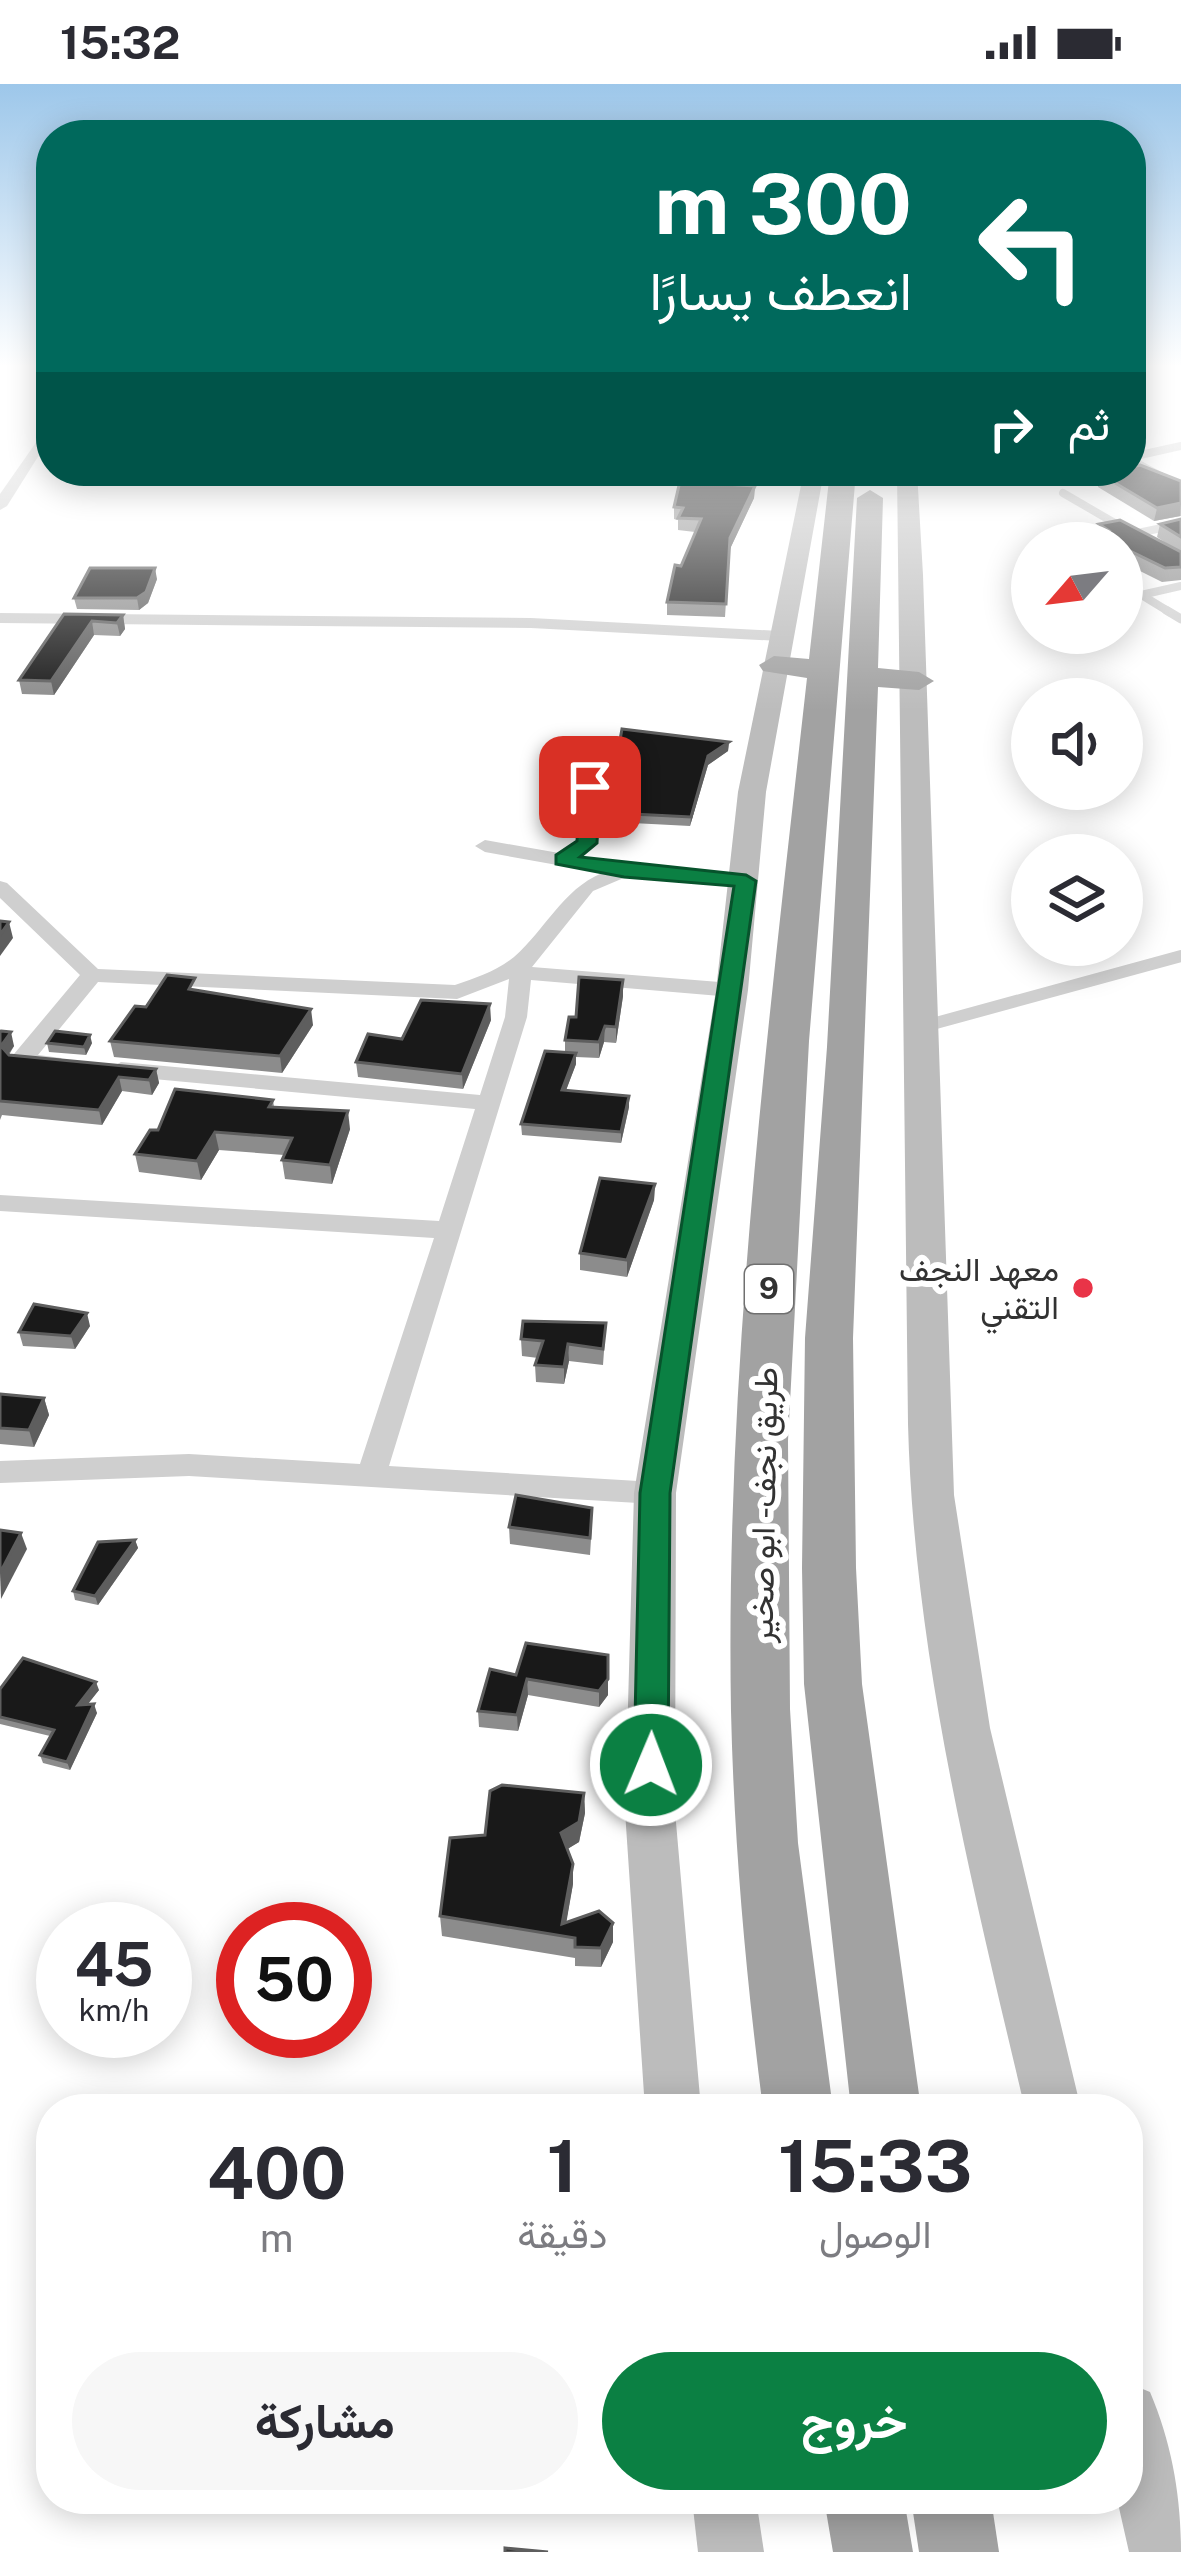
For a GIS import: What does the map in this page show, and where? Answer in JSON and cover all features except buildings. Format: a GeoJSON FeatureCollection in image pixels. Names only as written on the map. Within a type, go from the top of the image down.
{"type":"FeatureCollection","features":[{"type":"Feature","properties":{"kind":"highway"},"geometry":{"type":"LineString","coordinates":[[834,495],[910,518]]}},
{"type":"Feature","properties":{"kind":"highway","name":"طريق نجف - ابو صخير"},"geometry":{"type":"LineString","coordinates":[[834,495],[842,673],[829,1568],[833,1684],[884,2094]]}},
{"type":"Feature","properties":{"kind":"highway"},"geometry":{"type":"LineString","coordinates":[[777,650],[842,673],[919,681]]}},
{"type":"Feature","properties":{"kind":"highway","name":"طريق نجف - ابو صخير"},"geometry":{"type":"LineString","coordinates":[[796,2094],[760,1772],[761,1478],[770,1256],[842,673]]}},
{"type":"Feature","properties":{"kind":"highway"},"geometry":{"type":"LineString","coordinates":[[761,1478],[772,1493],[791,1503],[814,1502],[831,1492]]}},
{"type":"Feature","properties":{"kind":"highway"},"geometry":{"type":"LineString","coordinates":[[760,1557],[775,1544],[797,1541],[819,1551],[829,1568]]}},
{"type":"Feature","properties":{"kind":"highway"},"geometry":{"type":"LineString","coordinates":[[867,2514],[873,2552]]}},
{"type":"Feature","properties":{"kind":"highway"},"geometry":{"type":"LineString","coordinates":[[953,2514],[959,2552]]}},
{"type":"Feature","properties":{"kind":"main road"},"geometry":{"type":"LineString","coordinates":[[908,486],[919,681],[918,1028],[932,1492],[949,1637],[981,1818],[1049,2094]]}},
{"type":"Feature","properties":{"kind":"main road"},"geometry":{"type":"LineString","coordinates":[[672,2094],[650,1811],[655,1493],[732,990],[752,793],[777,650],[834,495]]}},
{"type":"Feature","properties":{"kind":"main road"},"geometry":{"type":"LineString","coordinates":[[1143,2475],[1162,2552]]}},
{"type":"Feature","properties":{"kind":"main road"},"geometry":{"type":"LineString","coordinates":[[726,2514],[731,2552]]}},
{"type":"Feature","properties":{"kind":"street"},"geometry":{"type":"LineString","coordinates":[[0,506],[16,480]]}},
{"type":"Feature","properties":{"kind":"street"},"geometry":{"type":"LineString","coordinates":[[0,618],[531,623],[777,650]]}},
{"type":"Feature","properties":{"kind":"street"},"geometry":{"type":"LineString","coordinates":[[563,860],[587,843],[593,760]]}},
{"type":"Feature","properties":{"kind":"street"},"geometry":{"type":"LineString","coordinates":[[485,846],[624,871],[746,881]]}},
{"type":"Feature","properties":{"kind":"street"},"geometry":{"type":"LineString","coordinates":[[0,887],[92,976],[457,992],[522,967],[586,886],[624,871]]}},
{"type":"Feature","properties":{"kind":"street"},"geometry":{"type":"LineString","coordinates":[[522,967],[732,990]]}},
{"type":"Feature","properties":{"kind":"street"},"geometry":{"type":"LineString","coordinates":[[372,1473],[516,1017],[522,967]]}},
{"type":"Feature","properties":{"kind":"street"},"geometry":{"type":"LineString","coordinates":[[92,976],[21,1060],[489,1103]]}},
{"type":"Feature","properties":{"kind":"street"},"geometry":{"type":"LineString","coordinates":[[0,1203],[447,1230]]}},
{"type":"Feature","properties":{"kind":"street"},"geometry":{"type":"LineString","coordinates":[[0,1472],[189,1465],[655,1493]]}},
{"type":"Feature","properties":{"kind":"lane"},"geometry":{"type":"LineString","coordinates":[[1063,494],[1112,522]]}},
{"type":"Feature","properties":{"kind":"lane"},"geometry":{"type":"LineString","coordinates":[[1143,532],[1181,524]]}},
{"type":"Feature","properties":{"kind":"lane"},"geometry":{"type":"LineString","coordinates":[[1143,540],[1149,543]]}},
{"type":"Feature","properties":{"kind":"lane"},"geometry":{"type":"LineString","coordinates":[[1143,595],[1181,586]]}},
{"type":"Feature","properties":{"kind":"lane"},"geometry":{"type":"LineString","coordinates":[[1143,596],[1181,619]]}},
{"type":"Feature","properties":{"kind":"lane"},"geometry":{"type":"LineString","coordinates":[[918,1028],[1181,956]]}},
{"type":"Feature","properties":{"kind":"place","name":"معهد النجف التقني"},"geometry":{"type":"Point","coordinates":[1083,1288]}},
{"type":"Feature","properties":{"kind":"route"},"geometry":{"type":"LineString","coordinates":[[590,787],[587,843],[563,860],[624,871],[746,881],[655,1493],[651,1765]]}}]}
